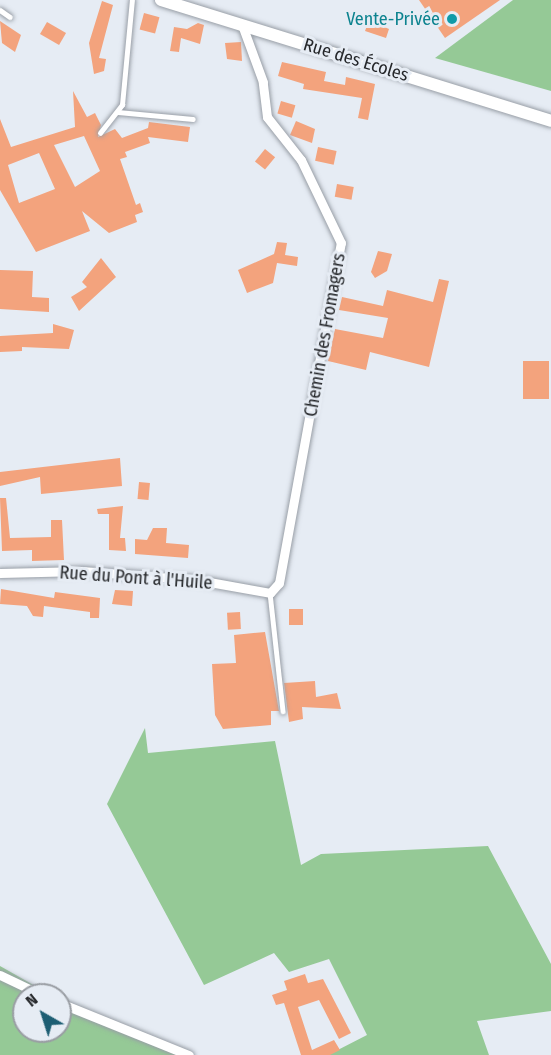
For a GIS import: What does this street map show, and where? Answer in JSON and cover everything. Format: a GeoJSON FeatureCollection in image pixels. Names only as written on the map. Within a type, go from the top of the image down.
{"type":"FeatureCollection","features":[{"type":"Feature","properties":{"kind":"street","name":"Rue des Écoles"},"geometry":{"type":"LineString","coordinates":[[161,0],[551,121]]}},
{"type":"Feature","properties":{"kind":"street","name":"Chemin des Fromagers"},"geometry":{"type":"LineString","coordinates":[[242,25],[261,74],[267,117],[301,160],[341,243],[290,541],[279,584],[270,593]]}},
{"type":"Feature","properties":{"kind":"street","name":"Rue du Pont à l'Huile"},"geometry":{"type":"LineString","coordinates":[[0,573],[82,571],[198,580],[270,593]]}},
{"type":"Feature","properties":{"kind":"street"},"geometry":{"type":"LineString","coordinates":[[0,975],[17,983]]}},
{"type":"Feature","properties":{"kind":"street"},"geometry":{"type":"LineString","coordinates":[[72,1008],[189,1055]]}},
{"type":"Feature","properties":{"kind":"lane"},"geometry":{"type":"LineString","coordinates":[[100,133],[118,112],[132,0]]}},
{"type":"Feature","properties":{"kind":"lane"},"geometry":{"type":"LineString","coordinates":[[0,10],[10,17]]}},
{"type":"Feature","properties":{"kind":"lane"},"geometry":{"type":"LineString","coordinates":[[118,112],[193,119]]}},
{"type":"Feature","properties":{"kind":"lane"},"geometry":{"type":"LineString","coordinates":[[270,593],[283,711]]}},
{"type":"Feature","properties":{"kind":"green space"},"geometry":{"type":"Polygon","coordinates":[[[513,0],[551,0],[551,91],[435,58],[513,0]]]}},
{"type":"Feature","properties":{"kind":"green space"},"geometry":{"type":"Polygon","coordinates":[[[145,728],[148,753],[275,741],[301,865],[321,854],[488,846],[551,964],[551,1011],[477,1021],[489,1055],[328,1055],[367,1035],[329,959],[289,972],[274,953],[204,985],[107,804],[145,728]]]}},
{"type":"Feature","properties":{"kind":"green space"},"geometry":{"type":"Polygon","coordinates":[[[0,966],[30,983],[12,983],[12,1043],[72,1043],[72,1006],[177,1055],[0,1055],[0,966]]]}},
{"type":"Feature","properties":{"kind":"building","name":"Vente-Privée"},"geometry":{"type":"Polygon","coordinates":[[[419,0],[500,0],[445,38],[419,0]]]}},
{"type":"Feature","properties":{"kind":"building"},"geometry":{"type":"Polygon","coordinates":[[[102,1],[113,5],[99,58],[106,59],[104,71],[94,74],[89,43],[102,1]]]}},
{"type":"Feature","properties":{"kind":"building"},"geometry":{"type":"Polygon","coordinates":[[[144,13],[159,17],[155,34],[140,29],[144,13]]]}},
{"type":"Feature","properties":{"kind":"building"},"geometry":{"type":"Polygon","coordinates":[[[369,20],[389,29],[386,38],[365,31],[369,20]]]}},
{"type":"Feature","properties":{"kind":"building"},"geometry":{"type":"Polygon","coordinates":[[[0,21],[21,35],[15,52],[2,43],[0,21]]]}},
{"type":"Feature","properties":{"kind":"building"},"geometry":{"type":"Polygon","coordinates":[[[47,22],[66,33],[59,45],[40,34],[47,22]]]}},
{"type":"Feature","properties":{"kind":"building"},"geometry":{"type":"Polygon","coordinates":[[[198,23],[204,25],[200,44],[181,38],[179,52],[170,51],[174,27],[187,29],[198,23]]]}},
{"type":"Feature","properties":{"kind":"building"},"geometry":{"type":"Polygon","coordinates":[[[241,42],[242,61],[227,59],[225,43],[241,42]]]}},
{"type":"Feature","properties":{"kind":"building"},"geometry":{"type":"Polygon","coordinates":[[[282,62],[326,72],[324,81],[345,85],[346,77],[375,84],[368,120],[358,118],[362,98],[303,89],[304,84],[278,76],[282,62]]]}},
{"type":"Feature","properties":{"kind":"building"},"geometry":{"type":"Polygon","coordinates":[[[73,91],[87,117],[95,113],[101,125],[98,137],[115,129],[122,138],[148,128],[149,122],[190,127],[188,142],[148,137],[150,143],[125,152],[127,157],[120,159],[136,205],[140,203],[143,212],[135,215],[137,222],[109,233],[82,211],[90,231],[36,252],[0,190],[0,119],[11,147],[75,127],[73,91]],[[84,136],[54,145],[75,187],[100,171],[84,136]],[[39,153],[8,165],[19,203],[55,189],[39,153]]]}},
{"type":"Feature","properties":{"kind":"building"},"geometry":{"type":"Polygon","coordinates":[[[281,101],[295,105],[292,118],[277,113],[281,101]]]}},
{"type":"Feature","properties":{"kind":"building"},"geometry":{"type":"Polygon","coordinates":[[[296,121],[315,129],[312,143],[290,135],[296,121]]]}},
{"type":"Feature","properties":{"kind":"building"},"geometry":{"type":"Polygon","coordinates":[[[318,147],[337,151],[334,165],[315,161],[318,147]]]}},
{"type":"Feature","properties":{"kind":"building"},"geometry":{"type":"Polygon","coordinates":[[[265,149],[275,157],[265,170],[255,161],[265,149]]]}},
{"type":"Feature","properties":{"kind":"building"},"geometry":{"type":"Polygon","coordinates":[[[337,184],[354,187],[351,200],[335,197],[337,184]]]}},
{"type":"Feature","properties":{"kind":"building"},"geometry":{"type":"Polygon","coordinates":[[[277,242],[287,243],[285,255],[298,257],[297,266],[277,263],[273,283],[247,293],[238,270],[274,254],[277,242]]]}},
{"type":"Feature","properties":{"kind":"building"},"geometry":{"type":"Polygon","coordinates":[[[378,251],[392,254],[387,271],[375,278],[371,272],[378,251]]]}},
{"type":"Feature","properties":{"kind":"building"},"geometry":{"type":"Polygon","coordinates":[[[101,258],[116,277],[79,311],[71,297],[87,287],[82,282],[101,258]]]}},
{"type":"Feature","properties":{"kind":"building"},"geometry":{"type":"Polygon","coordinates":[[[0,270],[33,271],[32,297],[49,298],[49,312],[0,309],[0,270]]]}},
{"type":"Feature","properties":{"kind":"building"},"geometry":{"type":"Polygon","coordinates":[[[439,279],[449,281],[429,367],[370,352],[366,370],[328,361],[335,329],[383,338],[388,318],[339,310],[342,297],[383,306],[387,290],[433,302],[439,279]]]}},
{"type":"Feature","properties":{"kind":"building"},"geometry":{"type":"Polygon","coordinates":[[[53,324],[74,330],[69,349],[22,347],[22,351],[0,352],[0,336],[53,333],[53,324]]]}},
{"type":"Feature","properties":{"kind":"building"},"geometry":{"type":"Polygon","coordinates":[[[523,361],[549,361],[549,399],[523,399],[523,361]]]}},
{"type":"Feature","properties":{"kind":"building"},"geometry":{"type":"Polygon","coordinates":[[[120,458],[122,486],[41,494],[40,477],[0,486],[0,472],[120,458]]]}},
{"type":"Feature","properties":{"kind":"building"},"geometry":{"type":"Polygon","coordinates":[[[139,482],[150,483],[148,500],[138,499],[139,482]]]}},
{"type":"Feature","properties":{"kind":"building"},"geometry":{"type":"Polygon","coordinates":[[[0,498],[6,498],[10,538],[51,537],[51,520],[62,520],[64,560],[32,561],[32,550],[2,551],[0,498]]]}},
{"type":"Feature","properties":{"kind":"building"},"geometry":{"type":"Polygon","coordinates":[[[123,506],[120,538],[125,538],[126,551],[109,550],[109,514],[98,514],[97,509],[123,506]]]}},
{"type":"Feature","properties":{"kind":"building"},"geometry":{"type":"Polygon","coordinates":[[[153,528],[167,528],[166,543],[189,545],[188,558],[135,554],[135,539],[147,540],[153,528]]]}},
{"type":"Feature","properties":{"kind":"building"},"geometry":{"type":"Polygon","coordinates":[[[1,589],[54,598],[55,592],[100,598],[99,618],[90,618],[90,612],[44,606],[43,617],[33,616],[27,606],[0,604],[1,589]]]}},
{"type":"Feature","properties":{"kind":"building"},"geometry":{"type":"Polygon","coordinates":[[[115,590],[133,591],[132,606],[112,604],[115,590]]]}},
{"type":"Feature","properties":{"kind":"building"},"geometry":{"type":"Polygon","coordinates":[[[289,609],[303,609],[303,625],[289,625],[289,609]]]}},
{"type":"Feature","properties":{"kind":"building"},"geometry":{"type":"Polygon","coordinates":[[[240,612],[241,629],[228,630],[227,613],[240,612]]]}},
{"type":"Feature","properties":{"kind":"building"},"geometry":{"type":"Polygon","coordinates":[[[265,632],[279,711],[271,711],[271,725],[223,729],[215,715],[212,664],[236,663],[234,635],[265,632]]]}},
{"type":"Feature","properties":{"kind":"building"},"geometry":{"type":"Polygon","coordinates":[[[315,681],[316,697],[337,693],[341,709],[302,707],[303,719],[289,722],[284,683],[315,681]]]}},
{"type":"Feature","properties":{"kind":"building"},"geometry":{"type":"Polygon","coordinates":[[[305,974],[308,983],[323,979],[351,1033],[339,1039],[319,1000],[298,1007],[312,1050],[334,1040],[340,1050],[330,1055],[301,1055],[284,1003],[276,1005],[272,995],[287,990],[284,981],[305,974]]]}},
{"type":"Feature","properties":{"kind":"place","name":"Vente-Privée"},"geometry":{"type":"Point","coordinates":[452,19]}}]}
